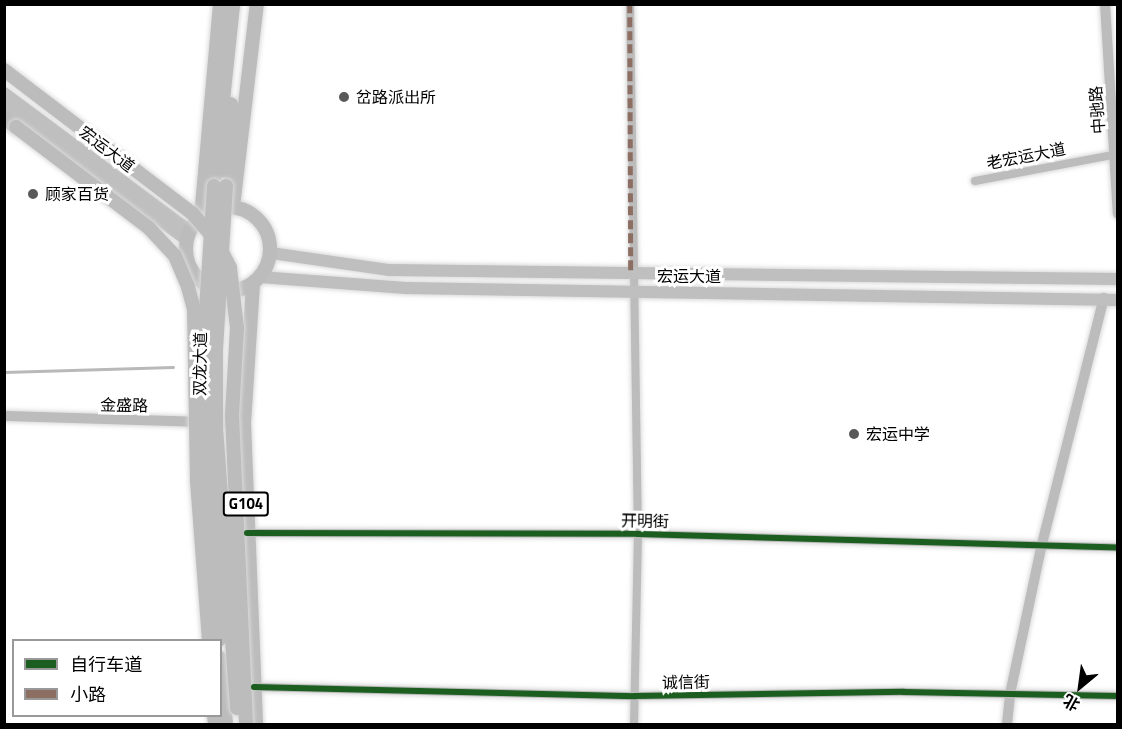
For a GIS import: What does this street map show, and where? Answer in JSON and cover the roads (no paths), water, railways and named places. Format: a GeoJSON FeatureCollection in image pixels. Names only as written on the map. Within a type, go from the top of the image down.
{"type":"FeatureCollection","features":[{"type":"Feature","properties":{"kind":"highway"},"geometry":{"type":"LineString","coordinates":[[201,217],[234,207],[256,217],[265,227],[271,253],[257,281],[227,291],[202,282],[188,261],[189,235],[201,217],[220,4]]}},
{"type":"Feature","properties":{"kind":"highway","name":"双龙大道"},"geometry":{"type":"LineString","coordinates":[[219,639],[205,435],[204,339],[233,4]]}},
{"type":"Feature","properties":{"kind":"highway","name":"双龙大道"},"geometry":{"type":"LineString","coordinates":[[239,724],[217,439],[216,348],[242,4]]}},
{"type":"Feature","properties":{"kind":"highway"},"geometry":{"type":"LineString","coordinates":[[234,207],[257,4]]}},
{"type":"Feature","properties":{"kind":"highway"},"geometry":{"type":"LineString","coordinates":[[4,70],[192,213],[217,242],[230,268],[237,328],[232,415],[246,724]]}},
{"type":"Feature","properties":{"kind":"highway"},"geometry":{"type":"LineString","coordinates":[[4,118],[149,228],[175,256],[188,287],[194,309],[197,481],[208,639]]}},
{"type":"Feature","properties":{"kind":"highway","name":"G104"},"geometry":{"type":"LineString","coordinates":[[256,724],[244,423],[257,281]]}},
{"type":"Feature","properties":{"kind":"highway","name":"双龙大道"},"geometry":{"type":"LineString","coordinates":[[202,282],[190,421],[203,639]]}},
{"type":"Feature","properties":{"kind":"highway"},"geometry":{"type":"LineString","coordinates":[[222,680],[226,724]]}},
{"type":"Feature","properties":{"kind":"main road","name":"宏运大道"},"geometry":{"type":"LineString","coordinates":[[4,93],[189,235]]}},
{"type":"Feature","properties":{"kind":"main road","name":"宏运大道"},"geometry":{"type":"LineString","coordinates":[[4,106],[189,235]]}},
{"type":"Feature","properties":{"kind":"main road","name":"宏运大道"},"geometry":{"type":"LineString","coordinates":[[271,253],[389,270],[1118,279]]}},
{"type":"Feature","properties":{"kind":"main road","name":"宏运大道"},"geometry":{"type":"LineString","coordinates":[[257,281],[406,288],[1118,300]]}},
{"type":"Feature","properties":{"kind":"street"},"geometry":{"type":"LineString","coordinates":[[630,4],[631,272],[634,293],[638,534],[634,724]]}},
{"type":"Feature","properties":{"kind":"street","name":"中驰路"},"geometry":{"type":"LineString","coordinates":[[1106,4],[1118,214]]}},
{"type":"Feature","properties":{"kind":"street","name":"老宏运大道"},"geometry":{"type":"LineString","coordinates":[[975,181],[1116,154]]}},
{"type":"Feature","properties":{"kind":"street"},"geometry":{"type":"LineString","coordinates":[[1007,724],[1010,694],[1041,548],[1104,298]]}},
{"type":"Feature","properties":{"kind":"street","name":"金盛路"},"geometry":{"type":"LineString","coordinates":[[4,416],[244,423]]}},
{"type":"Feature","properties":{"kind":"street","name":"开明街"},"geometry":{"type":"LineString","coordinates":[[247,533],[638,534],[1041,548],[1118,547]]}},
{"type":"Feature","properties":{"kind":"street","name":"诚信街"},"geometry":{"type":"LineString","coordinates":[[254,687],[635,696],[1010,694],[1118,696]]}},
{"type":"Feature","properties":{"kind":"waterway"},"geometry":{"type":"LineString","coordinates":[[4,372],[173,367]]}},
{"type":"Feature","properties":{"kind":"place","name":"岔路派出所"},"geometry":{"type":"Point","coordinates":[344,97]}},
{"type":"Feature","properties":{"kind":"place","name":"顾家百货"},"geometry":{"type":"Point","coordinates":[33,194]}},
{"type":"Feature","properties":{"kind":"place","name":"宏运中学"},"geometry":{"type":"Point","coordinates":[854,434]}}]}
